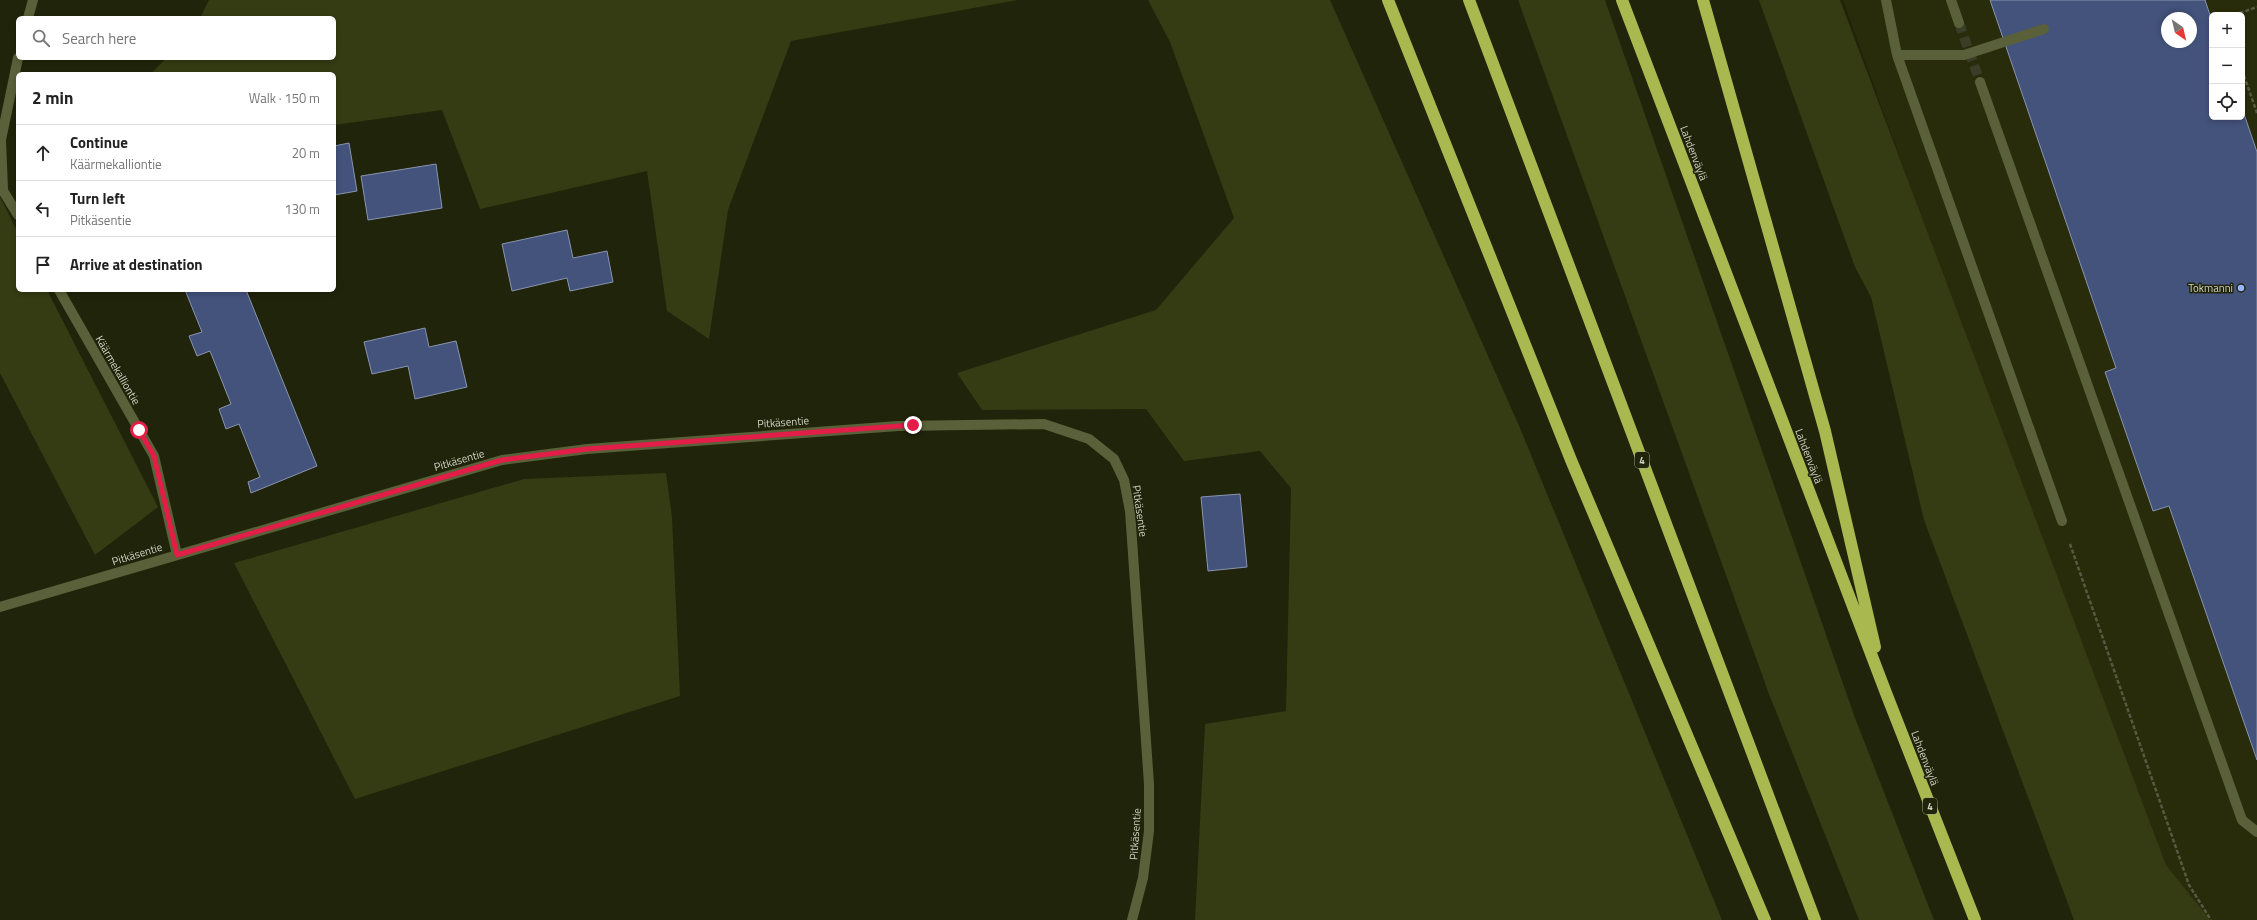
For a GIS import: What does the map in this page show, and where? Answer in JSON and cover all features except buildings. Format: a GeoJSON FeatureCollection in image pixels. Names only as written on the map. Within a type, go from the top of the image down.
{"type":"FeatureCollection","features":[{"type":"Feature","properties":{"kind":"highway"},"geometry":{"type":"LineString","coordinates":[[1388,0],[1571,460],[1765,920]]}},
{"type":"Feature","properties":{"kind":"highway","name":"4"},"geometry":{"type":"LineString","coordinates":[[1469,0],[1815,920]]}},
{"type":"Feature","properties":{"kind":"highway","name":"Lahdenväylä"},"geometry":{"type":"LineString","coordinates":[[1622,0],[1886,693],[1975,920]]}},
{"type":"Feature","properties":{"kind":"highway"},"geometry":{"type":"LineString","coordinates":[[1703,0],[1825,431],[1886,693]]}},
{"type":"Feature","properties":{"kind":"street"},"geometry":{"type":"LineString","coordinates":[[29,16],[33,0]]}},
{"type":"Feature","properties":{"kind":"street"},"geometry":{"type":"LineString","coordinates":[[1886,0],[1897,55],[2062,521]]}},
{"type":"Feature","properties":{"kind":"street"},"geometry":{"type":"LineString","coordinates":[[1951,0],[1959,23]]}},
{"type":"Feature","properties":{"kind":"street"},"geometry":{"type":"LineString","coordinates":[[1897,55],[1964,55],[2044,29]]}},
{"type":"Feature","properties":{"kind":"street"},"geometry":{"type":"LineString","coordinates":[[16,212],[2,187],[1,140],[18,60]]}},
{"type":"Feature","properties":{"kind":"street"},"geometry":{"type":"LineString","coordinates":[[1980,82],[2242,820],[2257,832]]}},
{"type":"Feature","properties":{"kind":"street","name":"Käärmekalliontie"},"geometry":{"type":"LineString","coordinates":[[60,292],[154,456],[177,555]]}},
{"type":"Feature","properties":{"kind":"street","name":"Pitkäsentie"},"geometry":{"type":"LineString","coordinates":[[0,607],[502,460],[587,449],[898,426],[1044,424],[1089,439],[1114,459],[1124,480],[1130,512],[1149,784],[1149,831],[1143,878],[1132,920]]}},
{"type":"Feature","properties":{"kind":"path"},"geometry":{"type":"LineString","coordinates":[[2243,12],[2257,7]]}},
{"type":"Feature","properties":{"kind":"path"},"geometry":{"type":"LineString","coordinates":[[2245,79],[2257,113]]}},
{"type":"Feature","properties":{"kind":"path"},"geometry":{"type":"LineString","coordinates":[[2062,521],[2188,885],[2211,920]]}},
{"type":"Feature","properties":{"kind":"shaded area"},"geometry":{"type":"Polygon","coordinates":[[[209,0],[1018,0],[791,41],[728,210],[709,339],[667,311],[647,171],[480,209],[442,110],[336,125],[336,72],[153,72],[164,60],[336,60],[336,16],[201,16],[209,0]]]}},
{"type":"Feature","properties":{"kind":"shaded area"},"geometry":{"type":"Polygon","coordinates":[[[1148,0],[1330,0],[1520,428],[1722,920],[1195,920],[1205,724],[1286,711],[1291,488],[1260,451],[1184,461],[1146,409],[982,410],[957,373],[1156,310],[1234,218],[1170,42],[1148,0]]]}},
{"type":"Feature","properties":{"kind":"shaded area"},"geometry":{"type":"Polygon","coordinates":[[[1518,0],[1605,0],[1855,718],[1934,920],[1859,920],[1769,694],[1518,0]]]}},
{"type":"Feature","properties":{"kind":"shaded area"},"geometry":{"type":"Polygon","coordinates":[[[1759,0],[1840,0],[2166,865],[2210,920],[2074,920],[1924,520],[1871,297],[1855,267],[1759,0]]]}},
{"type":"Feature","properties":{"kind":"shaded area"},"geometry":{"type":"Polygon","coordinates":[[[1843,0],[2257,0],[2257,920],[2179,920],[2164,889],[1843,0]]]}},
{"type":"Feature","properties":{"kind":"shaded area"},"geometry":{"type":"Polygon","coordinates":[[[0,197],[16,229],[16,292],[48,292],[158,507],[95,555],[0,373],[0,197]]]}},
{"type":"Feature","properties":{"kind":"shaded area"},"geometry":{"type":"Polygon","coordinates":[[[666,473],[672,517],[680,696],[355,799],[234,563],[524,479],[666,473]]]}},
{"type":"Feature","properties":{"kind":"tunnel"},"geometry":{"type":"LineString","coordinates":[[1959,23],[1980,82]]}},
{"type":"Feature","properties":{"kind":"place","name":"Tokmanni"},"geometry":{"type":"Point","coordinates":[2241,288]}},
{"type":"Feature","properties":{"kind":"route"},"geometry":{"type":"LineString","coordinates":[[139,430],[154,456],[177,555],[502,460],[587,449],[913,425]]}}]}
